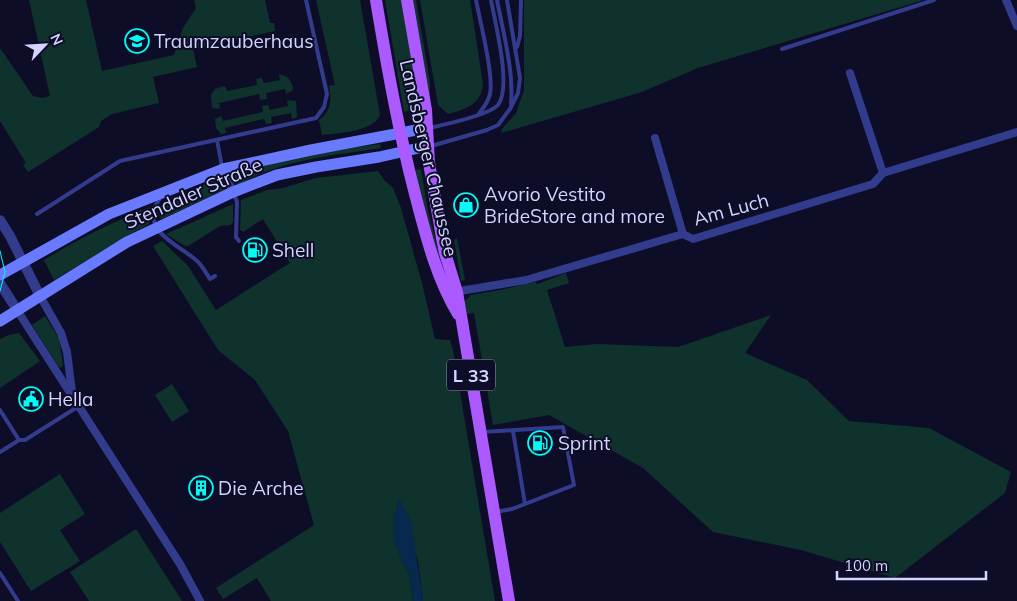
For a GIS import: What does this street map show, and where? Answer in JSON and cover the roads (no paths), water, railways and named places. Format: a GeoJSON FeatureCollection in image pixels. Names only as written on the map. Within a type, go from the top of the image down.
{"type":"FeatureCollection","features":[{"type":"Feature","properties":{"kind":"main road","name":"Landsberger Chaussee"},"geometry":{"type":"LineString","coordinates":[[376,0],[400,134],[428,245],[452,293],[461,319],[510,601]]}},
{"type":"Feature","properties":{"kind":"main road","name":"Landsberger Chaussee"},"geometry":{"type":"LineString","coordinates":[[407,0],[426,110],[422,129],[424,147],[429,163],[452,293]]}},
{"type":"Feature","properties":{"kind":"main road","name":"Stendaler Straße"},"geometry":{"type":"LineString","coordinates":[[0,275],[108,214],[223,169],[422,129]]}},
{"type":"Feature","properties":{"kind":"main road","name":"Stendaler Straße"},"geometry":{"type":"LineString","coordinates":[[0,321],[109,253],[156,227],[233,192],[277,175],[379,158],[424,147]]}},
{"type":"Feature","properties":{"kind":"street"},"geometry":{"type":"LineString","coordinates":[[1006,0],[1017,26]]}},
{"type":"Feature","properties":{"kind":"street"},"geometry":{"type":"LineString","coordinates":[[850,72],[883,173]]}},
{"type":"Feature","properties":{"kind":"street","name":"Am Luch"},"geometry":{"type":"LineString","coordinates":[[452,293],[526,280],[683,234],[693,239],[873,184],[883,173],[1017,132]]}},
{"type":"Feature","properties":{"kind":"street"},"geometry":{"type":"LineString","coordinates":[[655,138],[683,234]]}},
{"type":"Feature","properties":{"kind":"street"},"geometry":{"type":"LineString","coordinates":[[223,169],[233,192]]}},
{"type":"Feature","properties":{"kind":"street"},"geometry":{"type":"LineString","coordinates":[[0,220],[61,333],[67,352],[73,396]]}},
{"type":"Feature","properties":{"kind":"street"},"geometry":{"type":"LineString","coordinates":[[0,283],[180,564],[200,601]]}},
{"type":"Feature","properties":{"kind":"lane"},"geometry":{"type":"LineString","coordinates":[[37,214],[120,161],[316,118],[324,107],[327,94],[306,0]]}},
{"type":"Feature","properties":{"kind":"lane"},"geometry":{"type":"LineString","coordinates":[[476,0],[489,74],[490,92],[487,103],[478,115]]}},
{"type":"Feature","properties":{"kind":"lane"},"geometry":{"type":"LineString","coordinates":[[422,129],[491,110],[502,97],[504,86],[503,72],[491,0]]}},
{"type":"Feature","properties":{"kind":"lane"},"geometry":{"type":"LineString","coordinates":[[497,0],[512,92],[510,109]]}},
{"type":"Feature","properties":{"kind":"lane"},"geometry":{"type":"LineString","coordinates":[[424,147],[488,130],[498,125],[510,109],[518,94],[520,78],[507,0]]}},
{"type":"Feature","properties":{"kind":"lane"},"geometry":{"type":"LineString","coordinates":[[516,49],[520,36],[521,0]]}},
{"type":"Feature","properties":{"kind":"lane"},"geometry":{"type":"LineString","coordinates":[[782,49],[934,0]]}},
{"type":"Feature","properties":{"kind":"lane"},"geometry":{"type":"LineString","coordinates":[[217,140],[223,169]]}},
{"type":"Feature","properties":{"kind":"lane"},"geometry":{"type":"LineString","coordinates":[[164,192],[154,207],[156,227],[159,233],[198,261],[210,280],[216,276]]}},
{"type":"Feature","properties":{"kind":"lane"},"geometry":{"type":"LineString","coordinates":[[233,192],[237,202],[236,237],[239,241]]}},
{"type":"Feature","properties":{"kind":"lane"},"geometry":{"type":"LineString","coordinates":[[0,452],[19,440],[25,440],[79,406]]}},
{"type":"Feature","properties":{"kind":"lane"},"geometry":{"type":"LineString","coordinates":[[0,410],[19,440]]}},
{"type":"Feature","properties":{"kind":"lane"},"geometry":{"type":"LineString","coordinates":[[480,432],[563,427],[574,485],[525,504],[495,512]]}},
{"type":"Feature","properties":{"kind":"lane"},"geometry":{"type":"LineString","coordinates":[[513,431],[525,504]]}},
{"type":"Feature","properties":{"kind":"lane"},"geometry":{"type":"LineString","coordinates":[[0,573],[18,601]]}},
{"type":"Feature","properties":{"kind":"water"},"geometry":{"type":"Polygon","coordinates":[[[399,498],[411,521],[423,601],[413,601],[409,572],[402,562],[394,541],[394,518],[399,498]]]}},
{"type":"Feature","properties":{"kind":"tram line"},"geometry":{"type":"LineString","coordinates":[[0,251],[5,272],[0,291]]}},
{"type":"Feature","properties":{"kind":"place","name":"Traumzauberhaus"},"geometry":{"type":"Point","coordinates":[137,41]}},
{"type":"Feature","properties":{"kind":"place","name":"Avorio Vestito BrideStore and more"},"geometry":{"type":"Point","coordinates":[466,205]}},
{"type":"Feature","properties":{"kind":"place","name":"Shell"},"geometry":{"type":"Point","coordinates":[255,250]}},
{"type":"Feature","properties":{"kind":"place","name":"Hella"},"geometry":{"type":"Point","coordinates":[31,399]}},
{"type":"Feature","properties":{"kind":"place","name":"Sprint"},"geometry":{"type":"Point","coordinates":[540,443]}},
{"type":"Feature","properties":{"kind":"place","name":"Die Arche"},"geometry":{"type":"Point","coordinates":[201,488]}}]}
